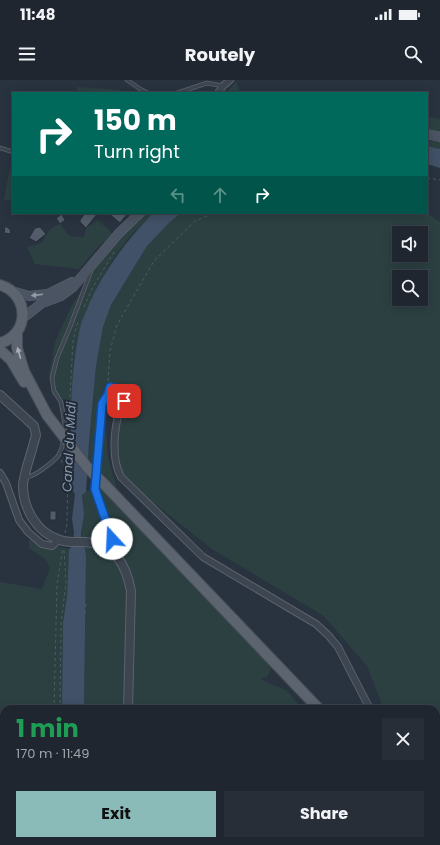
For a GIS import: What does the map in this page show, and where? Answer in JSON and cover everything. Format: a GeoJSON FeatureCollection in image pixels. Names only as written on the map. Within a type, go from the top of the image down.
{"type":"FeatureCollection","features":[{"type":"Feature","properties":{"kind":"main road"},"geometry":{"type":"LineString","coordinates":[[428,134],[440,137]]}},
{"type":"Feature","properties":{"kind":"main road"},"geometry":{"type":"LineString","coordinates":[[23,318],[31,310],[42,303],[61,296],[73,287],[120,232],[139,214]]}},
{"type":"Feature","properties":{"kind":"main road"},"geometry":{"type":"LineString","coordinates":[[0,285],[12,291],[29,296],[48,294],[85,274]]}},
{"type":"Feature","properties":{"kind":"main road"},"geometry":{"type":"LineString","coordinates":[[0,343],[8,341],[17,332],[21,326],[23,318],[21,305],[18,298],[12,291]]}},
{"type":"Feature","properties":{"kind":"main road"},"geometry":{"type":"LineString","coordinates":[[17,332],[17,348],[24,371],[38,399],[47,415],[87,468],[315,705]]}},
{"type":"Feature","properties":{"kind":"main road"},"geometry":{"type":"LineString","coordinates":[[0,350],[11,360],[27,386],[38,399]]}},
{"type":"Feature","properties":{"kind":"street"},"geometry":{"type":"LineString","coordinates":[[219,92],[230,80]]}},
{"type":"Feature","properties":{"kind":"street"},"geometry":{"type":"LineString","coordinates":[[107,549],[112,539],[95,489],[102,404],[110,387],[118,388],[123,394],[124,401],[120,408],[114,446],[115,463],[120,477],[203,557],[316,624],[328,634],[338,647],[368,705]]}},
{"type":"Feature","properties":{"kind":"street"},"geometry":{"type":"LineString","coordinates":[[0,395],[34,426],[36,435],[23,484],[25,500],[30,514],[40,528],[63,541]]}},
{"type":"Feature","properties":{"kind":"street"},"geometry":{"type":"LineString","coordinates":[[0,473],[6,483],[19,520],[28,532],[42,544],[52,546],[63,541],[86,542],[101,545],[113,553],[122,564],[128,577],[131,591],[128,705]]}},
{"type":"Feature","properties":{"kind":"lane"},"geometry":{"type":"LineString","coordinates":[[127,80],[140,90],[145,92]]}},
{"type":"Feature","properties":{"kind":"lane"},"geometry":{"type":"LineString","coordinates":[[180,92],[207,83],[223,86]]}},
{"type":"Feature","properties":{"kind":"lane"},"geometry":{"type":"LineString","coordinates":[[0,148],[12,152]]}},
{"type":"Feature","properties":{"kind":"lane"},"geometry":{"type":"LineString","coordinates":[[24,477],[29,478],[58,456],[63,445],[65,425],[61,402],[54,390],[52,378],[57,358],[94,262]]}},
{"type":"Feature","properties":{"kind":"path"},"geometry":{"type":"LineString","coordinates":[[428,178],[440,180]]}},
{"type":"Feature","properties":{"kind":"path"},"geometry":{"type":"LineString","coordinates":[[110,387],[108,379],[110,351],[117,325],[154,261],[195,221],[212,214]]}},
{"type":"Feature","properties":{"kind":"path"},"geometry":{"type":"LineString","coordinates":[[83,307],[92,287],[114,252]]}},
{"type":"Feature","properties":{"kind":"path"},"geometry":{"type":"LineString","coordinates":[[69,419],[73,340],[78,320]]}},
{"type":"Feature","properties":{"kind":"path"},"geometry":{"type":"LineString","coordinates":[[58,456],[68,474]]}},
{"type":"Feature","properties":{"kind":"path"},"geometry":{"type":"LineString","coordinates":[[54,705],[57,584],[66,524],[68,457]]}},
{"type":"Feature","properties":{"kind":"path"},"geometry":{"type":"LineString","coordinates":[[72,470],[72,478]]}},
{"type":"Feature","properties":{"kind":"path"},"geometry":{"type":"LineString","coordinates":[[60,705],[61,623],[66,583],[63,541]]}},
{"type":"Feature","properties":{"kind":"path"},"geometry":{"type":"LineString","coordinates":[[85,613],[86,600]]}},
{"type":"Feature","properties":{"kind":"green space"},"geometry":{"type":"Polygon","coordinates":[[[236,81],[240,92],[228,92],[236,81]]]}},
{"type":"Feature","properties":{"kind":"green space"},"geometry":{"type":"Polygon","coordinates":[[[78,87],[119,90],[124,92],[76,92],[78,87]]]}},
{"type":"Feature","properties":{"kind":"green space"},"geometry":{"type":"Polygon","coordinates":[[[428,116],[440,119],[440,149],[428,146],[428,116]]]}},
{"type":"Feature","properties":{"kind":"green space"},"geometry":{"type":"Polygon","coordinates":[[[12,169],[12,199],[4,201],[9,171],[12,169]]]}},
{"type":"Feature","properties":{"kind":"green space"},"geometry":{"type":"Polygon","coordinates":[[[139,214],[152,214],[123,245],[103,276],[87,310],[81,328],[74,361],[72,401],[52,395],[49,375],[55,342],[71,307],[91,276],[94,262],[139,214]]]}},
{"type":"Feature","properties":{"kind":"green space"},"geometry":{"type":"Polygon","coordinates":[[[180,214],[428,214],[440,222],[440,705],[382,705],[367,666],[324,616],[212,549],[135,488],[121,472],[111,385],[102,405],[108,458],[117,488],[88,459],[96,366],[103,327],[110,307],[147,246],[180,214]]]}},
{"type":"Feature","properties":{"kind":"green space"},"geometry":{"type":"Polygon","coordinates":[[[98,220],[113,234],[98,247],[79,269],[35,264],[27,247],[42,243],[51,229],[60,224],[69,236],[84,237],[86,228],[98,220]]]}},
{"type":"Feature","properties":{"kind":"green space"},"geometry":{"type":"Polygon","coordinates":[[[105,485],[266,653],[271,668],[267,677],[260,679],[287,691],[299,705],[84,705],[86,556],[85,548],[81,546],[83,492],[105,485]]]}},
{"type":"Feature","properties":{"kind":"green space"},"geometry":{"type":"Polygon","coordinates":[[[34,537],[52,546],[69,549],[67,597],[63,622],[62,705],[0,705],[0,582],[42,589],[50,568],[45,559],[29,548],[29,540],[34,537]]]}},
{"type":"Feature","properties":{"kind":"water"},"geometry":{"type":"Polygon","coordinates":[[[428,146],[440,149],[440,168],[428,164],[428,146]]]}},
{"type":"Feature","properties":{"kind":"water"},"geometry":{"type":"Polygon","coordinates":[[[152,214],[180,214],[147,246],[111,305],[103,327],[96,366],[86,492],[82,495],[84,515],[81,533],[81,546],[85,548],[86,556],[84,705],[62,705],[63,622],[67,597],[69,549],[73,546],[74,532],[72,519],[75,494],[72,490],[71,407],[77,344],[82,321],[95,291],[109,267],[134,234],[152,214]]]}},
{"type":"Feature","properties":{"kind":"building"},"geometry":{"type":"Polygon","coordinates":[[[62,214],[65,220],[60,224],[56,218],[62,214]]]}},
{"type":"Feature","properties":{"kind":"building"},"geometry":{"type":"Polygon","coordinates":[[[84,214],[97,214],[86,228],[80,220],[84,214]]]}},
{"type":"Feature","properties":{"kind":"building"},"geometry":{"type":"Polygon","coordinates":[[[109,214],[127,214],[120,223],[109,214]]]}},
{"type":"Feature","properties":{"kind":"building"},"geometry":{"type":"Polygon","coordinates":[[[5,226],[10,229],[11,234],[4,233],[5,226]]]}},
{"type":"Feature","properties":{"kind":"building"},"geometry":{"type":"Polygon","coordinates":[[[40,227],[46,234],[36,242],[29,238],[35,228],[40,227]]]}},
{"type":"Feature","properties":{"kind":"building"},"geometry":{"type":"Polygon","coordinates":[[[50,511],[56,511],[56,520],[50,520],[50,511]]]}},
{"type":"Feature","properties":{"kind":"route"},"geometry":{"type":"LineString","coordinates":[[112,539],[95,489],[96,462],[102,404],[110,387],[118,388],[123,394],[124,401]]}},
{"type":"Feature","properties":{"kind":"water label","name":"Canal du Midi"},"geometry":{"type":"Point","coordinates":[69,447]}}]}
